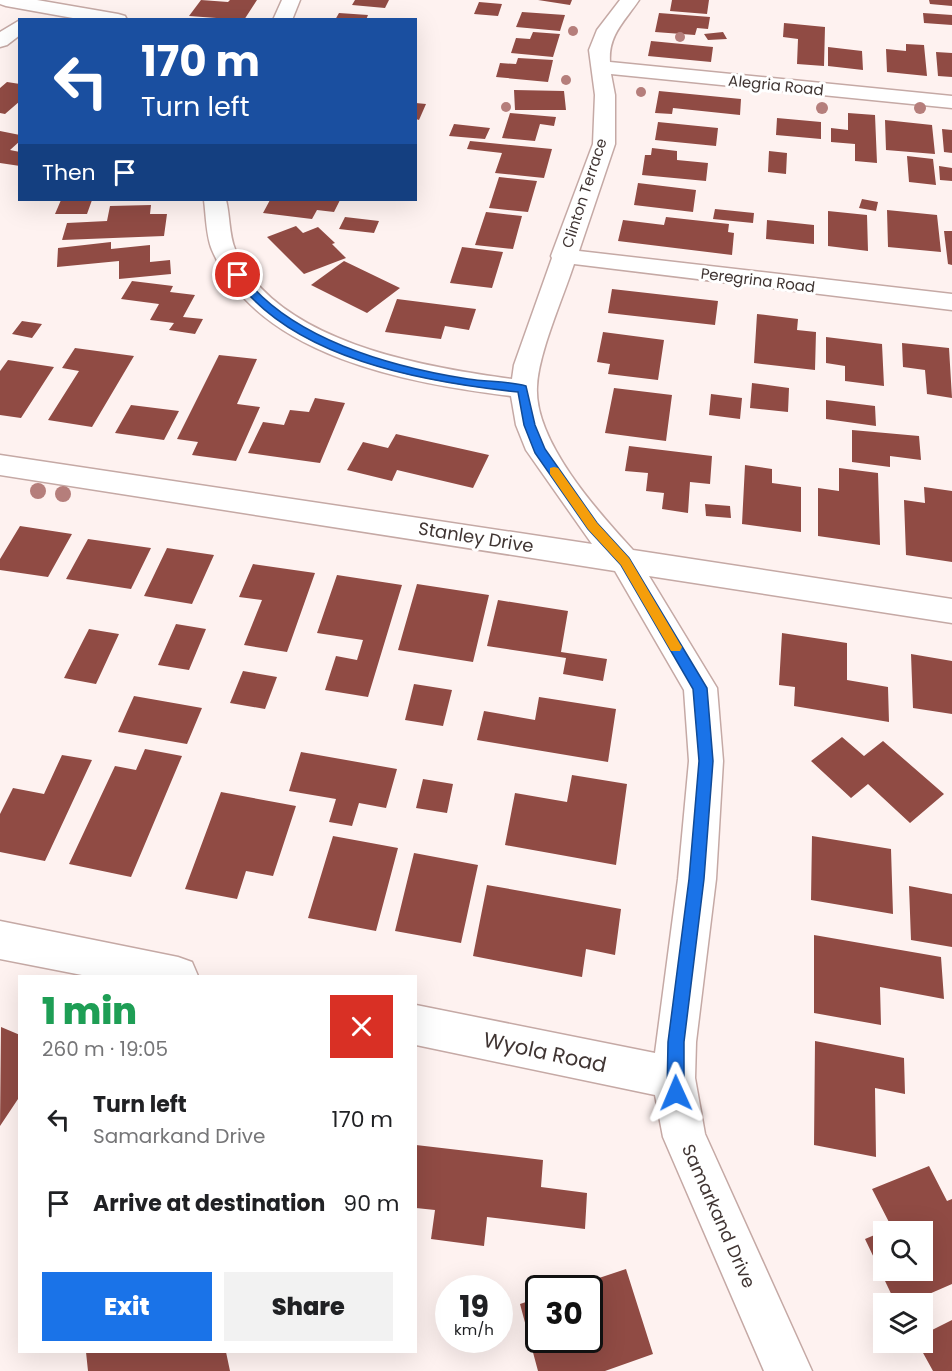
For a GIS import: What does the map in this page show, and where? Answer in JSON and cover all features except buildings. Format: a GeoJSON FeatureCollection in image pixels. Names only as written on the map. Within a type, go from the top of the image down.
{"type":"FeatureCollection","features":[{"type":"Feature","properties":{"kind":"street"},"geometry":{"type":"LineString","coordinates":[[6,0],[107,18]]}},
{"type":"Feature","properties":{"kind":"street"},"geometry":{"type":"LineString","coordinates":[[283,18],[291,0]]}},
{"type":"Feature","properties":{"kind":"street","name":"Clinton Terrace"},"geometry":{"type":"LineString","coordinates":[[523,389],[527,365],[563,256],[604,144],[605,95],[599,50],[606,30],[630,0]]}},
{"type":"Feature","properties":{"kind":"street"},"geometry":{"type":"LineString","coordinates":[[31,18],[45,7]]}},
{"type":"Feature","properties":{"kind":"street"},"geometry":{"type":"LineString","coordinates":[[0,41],[18,28]]}},
{"type":"Feature","properties":{"kind":"street","name":"Alegria Road"},"geometry":{"type":"LineString","coordinates":[[600,67],[952,102]]}},
{"type":"Feature","properties":{"kind":"street"},"geometry":{"type":"LineString","coordinates":[[215,201],[218,238],[230,264],[254,294],[270,309],[300,329],[331,345],[381,363],[468,383],[523,389]]}},
{"type":"Feature","properties":{"kind":"street","name":"Peregrina Road"},"geometry":{"type":"LineString","coordinates":[[563,256],[952,302]]}},
{"type":"Feature","properties":{"kind":"street","name":"Samarkand Drive"},"geometry":{"type":"LineString","coordinates":[[523,389],[530,425],[540,450],[593,526],[625,562],[700,688],[706,761],[697,879],[676,1042],[674,1078],[684,1137],[788,1371]]}},
{"type":"Feature","properties":{"kind":"street","name":"Stanley Drive"},"geometry":{"type":"LineString","coordinates":[[0,465],[527,544],[625,562],[952,611]]}},
{"type":"Feature","properties":{"kind":"street"},"geometry":{"type":"LineString","coordinates":[[0,940],[173,975]]}},
{"type":"Feature","properties":{"kind":"street","name":"Wyola Road"},"geometry":{"type":"LineString","coordinates":[[417,1025],[674,1078]]}},
{"type":"Feature","properties":{"kind":"slow traffic"},"geometry":{"type":"LineString","coordinates":[[554,471],[593,526],[625,562],[676,647]]}},
{"type":"Feature","properties":{"kind":"route"},"geometry":{"type":"LineString","coordinates":[[238,275],[270,309],[300,329],[331,345],[381,363],[424,374],[468,383],[523,389],[530,425],[540,450],[593,526],[625,562],[700,688],[706,761],[697,879],[676,1042],[674,1078],[676,1093]]}}]}
